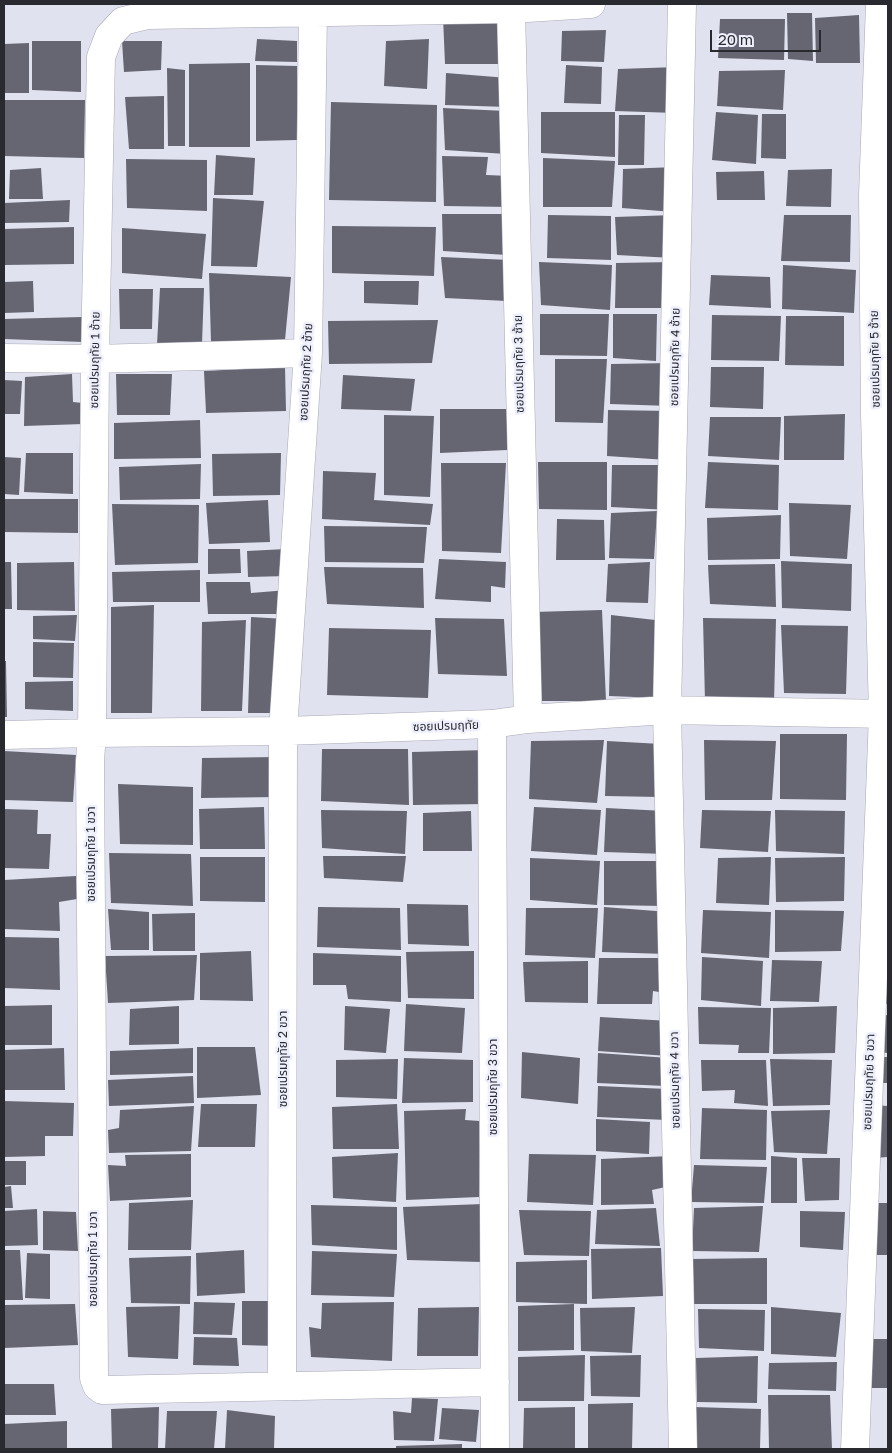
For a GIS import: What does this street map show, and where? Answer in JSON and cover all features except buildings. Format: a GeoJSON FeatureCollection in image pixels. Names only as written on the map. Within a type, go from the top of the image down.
{"type":"FeatureCollection","features":[{"type":"Feature","properties":{"kind":"street","name":"ซอยเปรมฤทัย 1 ซ้าย"},"geometry":{"type":"LineString","coordinates":[[92,732],[95,358],[101,57],[109,36],[123,21],[148,15],[511,9],[591,4]]}},
{"type":"Feature","properties":{"kind":"street","name":"ซอยเปรมฤทัย 4 ซ้าย"},"geometry":{"type":"LineString","coordinates":[[667,710],[682,4]]}},
{"type":"Feature","properties":{"kind":"street","name":"ซอยเปรมฤทัย 5 ซ้าย"},"geometry":{"type":"LineString","coordinates":[[880,4],[873,196],[875,414],[886,714]]}},
{"type":"Feature","properties":{"kind":"street","name":"ซอยเปรมฤทัย 3 ซ้าย"},"geometry":{"type":"LineString","coordinates":[[511,9],[528,719]]}},
{"type":"Feature","properties":{"kind":"street","name":"ซอยเปรมฤทัย 2 ซ้าย"},"geometry":{"type":"LineString","coordinates":[[283,731],[308,353],[313,13]]}},
{"type":"Feature","properties":{"kind":"street"},"geometry":{"type":"LineString","coordinates":[[4,358],[308,353]]}},
{"type":"Feature","properties":{"kind":"street","name":"ซอยเปรมฤทัย"},"geometry":{"type":"LineString","coordinates":[[4,735],[92,732],[283,731],[492,724],[528,719],[667,710],[886,714]]}},
{"type":"Feature","properties":{"kind":"street","name":"ซอยเปรมฤทัย 4 ขวา"},"geometry":{"type":"LineString","coordinates":[[667,710],[683,1449]]}},
{"type":"Feature","properties":{"kind":"street","name":"ซอยเปรมฤทัย 5 ขวา"},"geometry":{"type":"LineString","coordinates":[[855,1449],[886,714]]}},
{"type":"Feature","properties":{"kind":"street","name":"ซอยเปรมฤทัย 3 ขวา"},"geometry":{"type":"LineString","coordinates":[[492,724],[495,1449]]}},
{"type":"Feature","properties":{"kind":"street","name":"ซอยเปรมฤทัย 2 ขวา"},"geometry":{"type":"LineString","coordinates":[[282,1386],[283,731]]}},
{"type":"Feature","properties":{"kind":"street","name":"ซอยเปรมฤทัย 1 ขวา"},"geometry":{"type":"LineString","coordinates":[[92,732],[90,771],[94,1378],[97,1386],[102,1390],[495,1382]]}}]}
